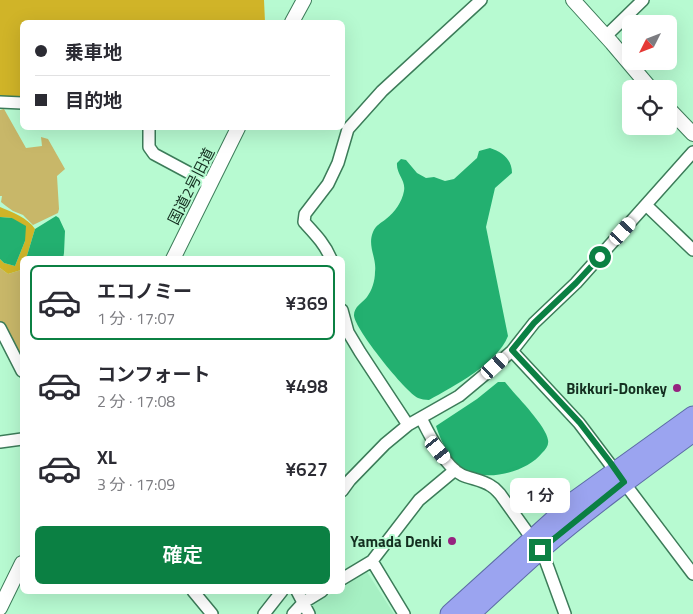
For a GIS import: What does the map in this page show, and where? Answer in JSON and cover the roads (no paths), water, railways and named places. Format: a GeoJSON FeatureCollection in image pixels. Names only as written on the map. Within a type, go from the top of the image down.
{"type":"FeatureCollection","features":[{"type":"Feature","properties":{"kind":"highway"},"geometry":{"type":"LineString","coordinates":[[450,614],[693,416]]}},
{"type":"Feature","properties":{"kind":"highway"},"geometry":{"type":"LineString","coordinates":[[620,477],[693,432]]}},
{"type":"Feature","properties":{"kind":"highway"},"geometry":{"type":"LineString","coordinates":[[470,614],[536,545]]}},
{"type":"Feature","properties":{"kind":"street"},"geometry":{"type":"LineString","coordinates":[[293,20],[304,0]]}},
{"type":"Feature","properties":{"kind":"street"},"geometry":{"type":"LineString","coordinates":[[330,256],[318,238],[304,222],[305,214],[328,184],[338,163],[348,129],[382,91],[481,0]]}},
{"type":"Feature","properties":{"kind":"street"},"geometry":{"type":"LineString","coordinates":[[573,0],[643,80]]}},
{"type":"Feature","properties":{"kind":"street"},"geometry":{"type":"LineString","coordinates":[[606,36],[643,0]]}},
{"type":"Feature","properties":{"kind":"street"},"geometry":{"type":"LineString","coordinates":[[0,102],[20,103]]}},
{"type":"Feature","properties":{"kind":"street"},"geometry":{"type":"LineString","coordinates":[[677,117],[693,134]]}},
{"type":"Feature","properties":{"kind":"street"},"geometry":{"type":"LineString","coordinates":[[149,130],[149,147],[154,154],[210,184]]}},
{"type":"Feature","properties":{"kind":"street","name":"国道2号旧道"},"geometry":{"type":"LineString","coordinates":[[174,256],[237,130]]}},
{"type":"Feature","properties":{"kind":"street"},"geometry":{"type":"LineString","coordinates":[[345,487],[384,444],[408,425],[459,396],[512,350],[534,323],[576,283],[693,152]]}},
{"type":"Feature","properties":{"kind":"street"},"geometry":{"type":"LineString","coordinates":[[646,205],[693,250]]}},
{"type":"Feature","properties":{"kind":"street"},"geometry":{"type":"LineString","coordinates":[[0,328],[20,367]]}},
{"type":"Feature","properties":{"kind":"street"},"geometry":{"type":"LineString","coordinates":[[346,334],[408,425]]}},
{"type":"Feature","properties":{"kind":"street"},"geometry":{"type":"LineString","coordinates":[[512,350],[580,423],[693,574]]}},
{"type":"Feature","properties":{"kind":"street"},"geometry":{"type":"LineString","coordinates":[[421,418],[438,450],[455,470],[462,475],[492,486],[500,494],[546,562],[565,614]]}},
{"type":"Feature","properties":{"kind":"street"},"geometry":{"type":"LineString","coordinates":[[0,442],[20,439]]}},
{"type":"Feature","properties":{"kind":"street"},"geometry":{"type":"LineString","coordinates":[[345,577],[372,561],[420,500],[455,470]]}},
{"type":"Feature","properties":{"kind":"street"},"geometry":{"type":"LineString","coordinates":[[372,561],[404,614]]}},
{"type":"Feature","properties":{"kind":"street"},"geometry":{"type":"LineString","coordinates":[[0,608],[20,567]]}},
{"type":"Feature","properties":{"kind":"street"},"geometry":{"type":"LineString","coordinates":[[195,594],[212,614]]}},
{"type":"Feature","properties":{"kind":"street"},"geometry":{"type":"LineString","coordinates":[[264,614],[280,594]]}},
{"type":"Feature","properties":{"kind":"street"},"geometry":{"type":"LineString","coordinates":[[299,594],[309,614]]}},
{"type":"Feature","properties":{"kind":"street"},"geometry":{"type":"LineString","coordinates":[[293,614],[304,602],[317,594]]}},
{"type":"Feature","properties":{"kind":"place","name":"Bikkuri-Donkey"},"geometry":{"type":"Point","coordinates":[677,388]}},
{"type":"Feature","properties":{"kind":"place","name":"Yamada Denki"},"geometry":{"type":"Point","coordinates":[452,541]}}]}
